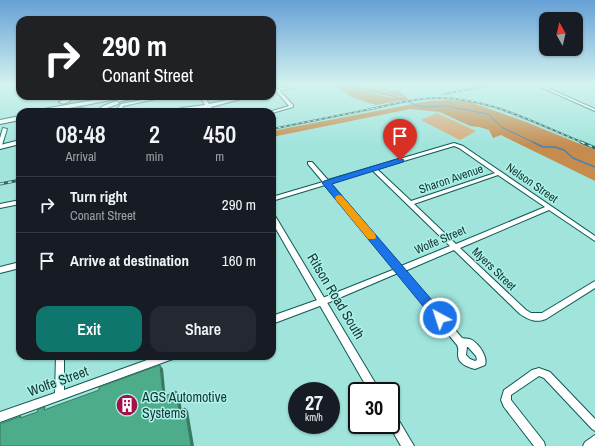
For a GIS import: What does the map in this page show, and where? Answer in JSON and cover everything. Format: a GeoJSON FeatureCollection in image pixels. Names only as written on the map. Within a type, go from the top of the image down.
{"type":"FeatureCollection","features":[{"type":"Feature","properties":{"kind":"highway"},"geometry":{"type":"LineString","coordinates":[[51,108],[66,105]]}},
{"type":"Feature","properties":{"kind":"highway"},"geometry":{"type":"LineString","coordinates":[[60,108],[77,105]]}},
{"type":"Feature","properties":{"kind":"highway"},"geometry":{"type":"LineString","coordinates":[[74,108],[92,105]]}},
{"type":"Feature","properties":{"kind":"highway"},"geometry":{"type":"LineString","coordinates":[[1,120],[16,118]]}},
{"type":"Feature","properties":{"kind":"main road"},"geometry":{"type":"LineString","coordinates":[[190,108],[207,105],[209,108]]}},
{"type":"Feature","properties":{"kind":"main road"},"geometry":{"type":"LineString","coordinates":[[0,146],[16,143]]}},
{"type":"Feature","properties":{"kind":"main road","name":"Ritson Road South"},"geometry":{"type":"LineString","coordinates":[[276,223],[370,382]]}},
{"type":"Feature","properties":{"kind":"main road"},"geometry":{"type":"LineString","coordinates":[[400,433],[408,446]]}},
{"type":"Feature","properties":{"kind":"main road"},"geometry":{"type":"LineString","coordinates":[[589,446],[595,441]]}},
{"type":"Feature","properties":{"kind":"street"},"geometry":{"type":"LineString","coordinates":[[276,111],[290,108],[292,105]]}},
{"type":"Feature","properties":{"kind":"street"},"geometry":{"type":"LineString","coordinates":[[583,105],[595,110]]}},
{"type":"Feature","properties":{"kind":"street"},"geometry":{"type":"LineString","coordinates":[[0,146],[4,129]]}},
{"type":"Feature","properties":{"kind":"street","name":"Nelson Street"},"geometry":{"type":"LineString","coordinates":[[374,168],[452,145],[457,145],[595,239]]}},
{"type":"Feature","properties":{"kind":"street"},"geometry":{"type":"LineString","coordinates":[[310,163],[460,342]]}},
{"type":"Feature","properties":{"kind":"street"},"geometry":{"type":"LineString","coordinates":[[276,198],[374,168]]}},
{"type":"Feature","properties":{"kind":"street","name":"Myers Street"},"geometry":{"type":"LineString","coordinates":[[374,168],[522,312],[530,317],[543,317],[595,284]]}},
{"type":"Feature","properties":{"kind":"street","name":"Sharon Avenue"},"geometry":{"type":"LineString","coordinates":[[410,204],[499,173]]}},
{"type":"Feature","properties":{"kind":"street"},"geometry":{"type":"LineString","coordinates":[[0,206],[16,203]]}},
{"type":"Feature","properties":{"kind":"street","name":"Wolfe Street"},"geometry":{"type":"LineString","coordinates":[[276,319],[322,302],[549,208]]}},
{"type":"Feature","properties":{"kind":"street"},"geometry":{"type":"LineString","coordinates":[[0,270],[16,266]]}},
{"type":"Feature","properties":{"kind":"street"},"geometry":{"type":"LineString","coordinates":[[59,396],[60,360]]}},
{"type":"Feature","properties":{"kind":"street","name":"Wolfe Street"},"geometry":{"type":"LineString","coordinates":[[0,417],[155,360]]}},
{"type":"Feature","properties":{"kind":"street"},"geometry":{"type":"LineString","coordinates":[[540,446],[510,408],[506,400],[507,393],[535,373],[539,372],[547,375],[595,426]]}},
{"type":"Feature","properties":{"kind":"shaded area"},"geometry":{"type":"Polygon","coordinates":[[[409,105],[478,105],[526,122],[595,150],[595,181],[501,135],[493,138],[489,130],[470,126],[440,112],[410,109],[276,136],[276,130],[409,105]]]}},
{"type":"Feature","properties":{"kind":"shaded area"},"geometry":{"type":"Polygon","coordinates":[[[437,113],[476,131],[460,140],[421,120],[437,113]]]}},
{"type":"Feature","properties":{"kind":"building","name":"AGS Automotive Systems"},"geometry":{"type":"Polygon","coordinates":[[[160,365],[163,397],[176,391],[179,411],[185,408],[191,446],[0,446],[0,424],[37,412],[38,409],[45,407],[44,410],[99,390],[99,387],[160,365]]]}},
{"type":"Feature","properties":{"kind":"waterway"},"geometry":{"type":"LineString","coordinates":[[416,105],[422,107],[446,106],[488,114],[503,128],[535,143]]}},
{"type":"Feature","properties":{"kind":"waterway"},"geometry":{"type":"LineString","coordinates":[[535,143],[543,147],[555,147],[564,150],[573,158],[595,167]]}},
{"type":"Feature","properties":{"kind":"railway"},"geometry":{"type":"LineString","coordinates":[[370,109],[390,105]]}},
{"type":"Feature","properties":{"kind":"railway"},"geometry":{"type":"LineString","coordinates":[[485,105],[512,113],[584,143]]}},
{"type":"Feature","properties":{"kind":"railway"},"geometry":{"type":"LineString","coordinates":[[276,128],[376,108]]}},
{"type":"Feature","properties":{"kind":"railway"},"geometry":{"type":"LineString","coordinates":[[581,142],[595,148]]}},
{"type":"Feature","properties":{"kind":"railway"},"geometry":{"type":"LineString","coordinates":[[0,184],[16,181]]}},
{"type":"Feature","properties":{"kind":"slow traffic"},"geometry":{"type":"LineString","coordinates":[[339,198],[372,237]]}},
{"type":"Feature","properties":{"kind":"place","name":"AGS Automotive Systems"},"geometry":{"type":"Point","coordinates":[127,405]}},
{"type":"Feature","properties":{"kind":"route"},"geometry":{"type":"LineString","coordinates":[[400,160],[326,183],[440,318]]}}]}
